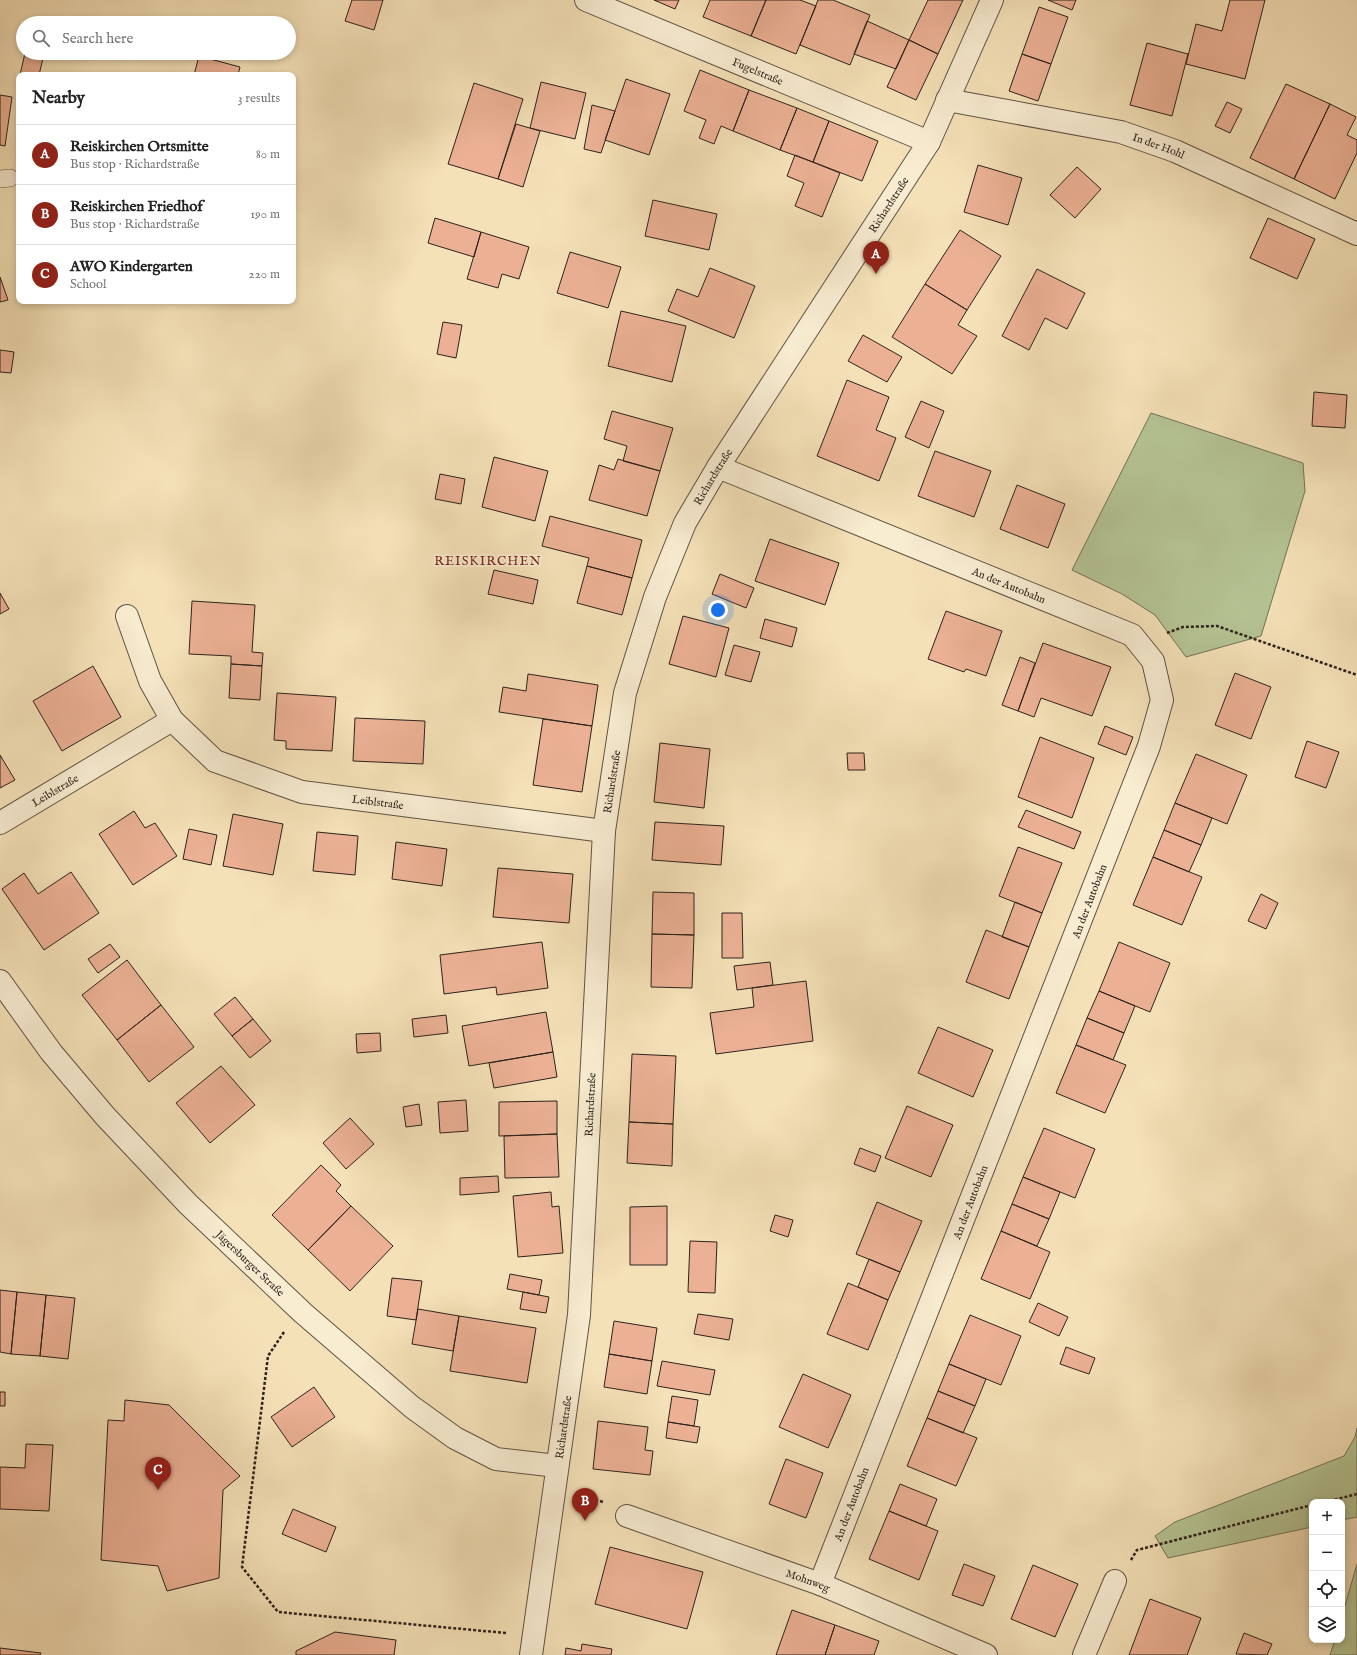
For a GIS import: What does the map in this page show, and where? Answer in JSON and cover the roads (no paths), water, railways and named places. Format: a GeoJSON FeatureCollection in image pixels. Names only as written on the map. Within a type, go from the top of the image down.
{"type":"FeatureCollection","features":[{"type":"Feature","properties":{"kind":"street","name":"Fugelstraße"},"geometry":{"type":"LineString","coordinates":[[586,0],[929,142]]}},
{"type":"Feature","properties":{"kind":"street","name":"Richardstraße"},"geometry":{"type":"LineString","coordinates":[[533,1645],[579,1315],[604,831],[625,693],[655,597],[685,523],[718,467],[929,142],[992,0]]}},
{"type":"Feature","properties":{"kind":"street","name":"In der Hohl"},"geometry":{"type":"LineString","coordinates":[[947,100],[1121,132],[1176,151],[1357,234]]}},
{"type":"Feature","properties":{"kind":"street","name":"An der Autobahn"},"geometry":{"type":"LineString","coordinates":[[718,467],[1132,635],[1153,661],[1162,700],[1149,746],[820,1584]]}},
{"type":"Feature","properties":{"kind":"street","name":"Leiblstraße"},"geometry":{"type":"LineString","coordinates":[[127,616],[150,681],[172,720],[215,761],[302,792],[604,831]]}},
{"type":"Feature","properties":{"kind":"street","name":"Leiblstraße"},"geometry":{"type":"LineString","coordinates":[[0,823],[172,720]]}},
{"type":"Feature","properties":{"kind":"street","name":"Jägersburger Straße"},"geometry":{"type":"LineString","coordinates":[[0,981],[51,1052],[105,1116],[188,1204],[303,1313],[412,1407],[455,1438],[496,1459],[557,1466]]}},
{"type":"Feature","properties":{"kind":"street","name":"Mohnweg"},"geometry":{"type":"LineString","coordinates":[[627,1516],[820,1584],[986,1655]]}},
{"type":"Feature","properties":{"kind":"street"},"geometry":{"type":"LineString","coordinates":[[1084,1655],[1115,1581]]}},
{"type":"Feature","properties":{"kind":"place","name":"Reiskirchen Ortsmitte"},"geometry":{"type":"Point","coordinates":[876,274]}},
{"type":"Feature","properties":{"kind":"place","name":"AWO Kindergarten"},"geometry":{"type":"Point","coordinates":[158,1490]}},
{"type":"Feature","properties":{"kind":"place","name":"Reiskirchen Friedhof"},"geometry":{"type":"Point","coordinates":[585,1521]}},
{"type":"Feature","properties":{"kind":"district","name":"REISKIRCHEN"},"geometry":{"type":"Point","coordinates":[488,560]}}]}
